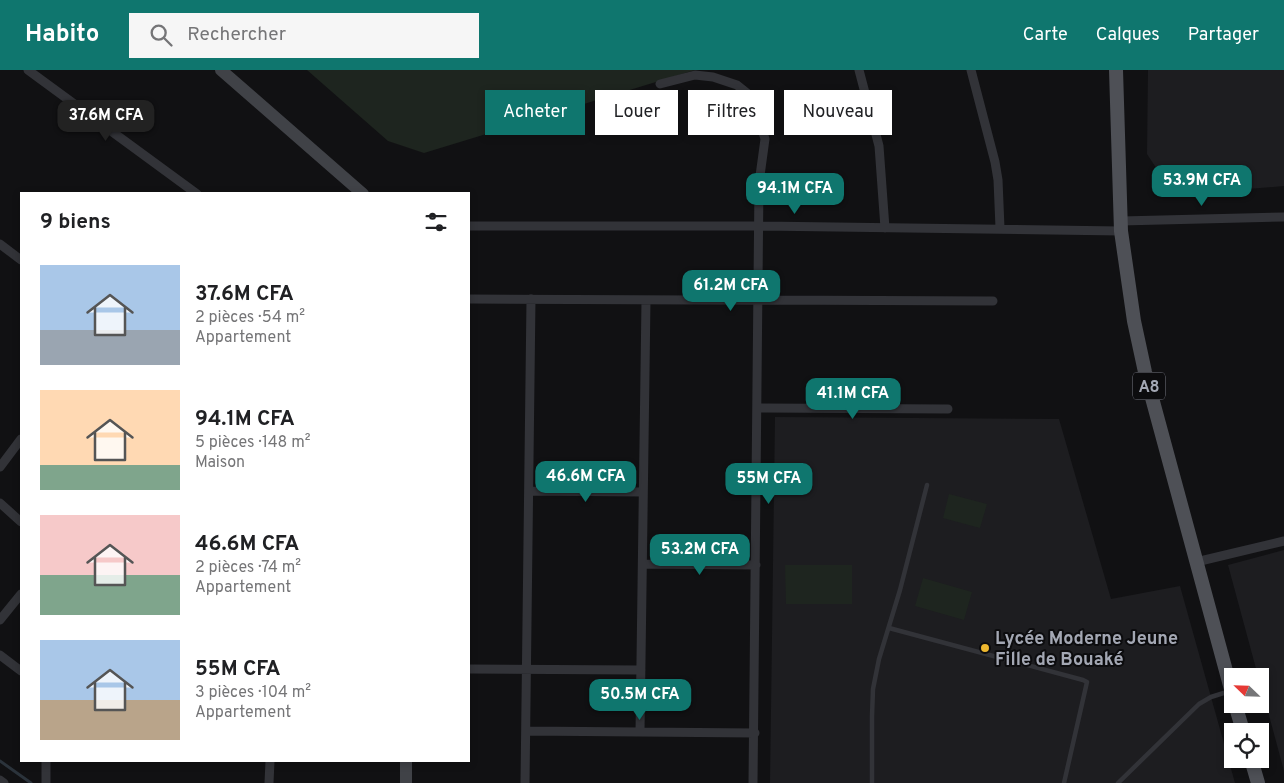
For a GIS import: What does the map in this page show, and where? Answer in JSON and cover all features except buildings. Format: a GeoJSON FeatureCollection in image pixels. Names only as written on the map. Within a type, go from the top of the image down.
{"type":"FeatureCollection","features":[{"type":"Feature","properties":{"kind":"main road","name":"A8"},"geometry":{"type":"LineString","coordinates":[[1116,70],[1121,226],[1134,321],[1145,372],[1225,668]]}},
{"type":"Feature","properties":{"kind":"main road"},"geometry":{"type":"LineString","coordinates":[[1254,768],[1258,783]]}},
{"type":"Feature","properties":{"kind":"street"},"geometry":{"type":"LineString","coordinates":[[28,70],[194,192]]}},
{"type":"Feature","properties":{"kind":"street"},"geometry":{"type":"LineString","coordinates":[[221,70],[361,192]]}},
{"type":"Feature","properties":{"kind":"street"},"geometry":{"type":"LineString","coordinates":[[859,70],[879,146],[885,228]]}},
{"type":"Feature","properties":{"kind":"street"},"geometry":{"type":"LineString","coordinates":[[971,70],[995,162],[998,180],[1000,228]]}},
{"type":"Feature","properties":{"kind":"street"},"geometry":{"type":"LineString","coordinates":[[660,84],[695,76],[713,77],[737,85],[752,97],[765,139],[759,183],[753,783]]}},
{"type":"Feature","properties":{"kind":"street"},"geometry":{"type":"LineString","coordinates":[[470,226],[1000,228],[1121,226],[1284,217]]}},
{"type":"Feature","properties":{"kind":"street"},"geometry":{"type":"LineString","coordinates":[[0,244],[20,259]]}},
{"type":"Feature","properties":{"kind":"street"},"geometry":{"type":"LineString","coordinates":[[470,299],[993,302]]}},
{"type":"Feature","properties":{"kind":"street"},"geometry":{"type":"LineString","coordinates":[[525,783],[531,299]]}},
{"type":"Feature","properties":{"kind":"street"},"geometry":{"type":"LineString","coordinates":[[640,732],[646,300]]}},
{"type":"Feature","properties":{"kind":"street"},"geometry":{"type":"LineString","coordinates":[[758,408],[948,409]]}},
{"type":"Feature","properties":{"kind":"street"},"geometry":{"type":"LineString","coordinates":[[0,467],[20,440]]}},
{"type":"Feature","properties":{"kind":"street"},"geometry":{"type":"LineString","coordinates":[[529,491],[643,492]]}},
{"type":"Feature","properties":{"kind":"street"},"geometry":{"type":"LineString","coordinates":[[0,503],[20,521]]}},
{"type":"Feature","properties":{"kind":"street"},"geometry":{"type":"LineString","coordinates":[[1196,562],[1284,541]]}},
{"type":"Feature","properties":{"kind":"street"},"geometry":{"type":"LineString","coordinates":[[643,564],[756,564]]}},
{"type":"Feature","properties":{"kind":"street"},"geometry":{"type":"LineString","coordinates":[[0,620],[20,595]]}},
{"type":"Feature","properties":{"kind":"street"},"geometry":{"type":"LineString","coordinates":[[0,655],[20,670]]}},
{"type":"Feature","properties":{"kind":"street"},"geometry":{"type":"LineString","coordinates":[[470,668],[641,670]]}},
{"type":"Feature","properties":{"kind":"street"},"geometry":{"type":"LineString","coordinates":[[526,731],[754,733]]}},
{"type":"Feature","properties":{"kind":"street"},"geometry":{"type":"LineString","coordinates":[[46,762],[46,783]]}},
{"type":"Feature","properties":{"kind":"street"},"geometry":{"type":"LineString","coordinates":[[269,783],[270,762]]}},
{"type":"Feature","properties":{"kind":"street"},"geometry":{"type":"LineString","coordinates":[[406,762],[406,783]]}},
{"type":"Feature","properties":{"kind":"street"},"geometry":{"type":"LineString","coordinates":[[0,780],[4,783]]}},
{"type":"Feature","properties":{"kind":"lane"},"geometry":{"type":"LineString","coordinates":[[872,783],[873,689],[927,485]]}},
{"type":"Feature","properties":{"kind":"lane"},"geometry":{"type":"LineString","coordinates":[[889,628],[1087,682],[1088,686],[1064,783]]}},
{"type":"Feature","properties":{"kind":"lane"},"geometry":{"type":"LineString","coordinates":[[1118,783],[1199,704],[1211,697],[1224,696]]}},
{"type":"Feature","properties":{"kind":"shaded area"},"geometry":{"type":"Polygon","coordinates":[[[307,70],[695,70],[630,90],[595,90],[595,101],[585,104],[585,90],[485,90],[485,134],[424,153],[388,141],[307,70]]]}},
{"type":"Feature","properties":{"kind":"shaded area"},"geometry":{"type":"Polygon","coordinates":[[[1148,70],[1284,70],[1284,186],[1174,195],[1147,154],[1148,70]]]}},
{"type":"Feature","properties":{"kind":"shaded area","name":"Lycée Moderne Jeune Fille de Bouaké"},"geometry":{"type":"Polygon","coordinates":[[[775,417],[1059,419],[1111,599],[1180,586],[1224,744],[1224,768],[1231,768],[1235,783],[770,783],[775,417]]]}},
{"type":"Feature","properties":{"kind":"shaded area"},"geometry":{"type":"Polygon","coordinates":[[[949,494],[987,504],[980,528],[943,518],[949,494]]]}},
{"type":"Feature","properties":{"kind":"shaded area"},"geometry":{"type":"Polygon","coordinates":[[[1284,550],[1284,771],[1268,713],[1269,668],[1256,668],[1228,565],[1284,550]]]}},
{"type":"Feature","properties":{"kind":"shaded area"},"geometry":{"type":"Polygon","coordinates":[[[785,565],[852,565],[852,604],[786,604],[785,565]]]}},
{"type":"Feature","properties":{"kind":"shaded area"},"geometry":{"type":"Polygon","coordinates":[[[923,578],[972,592],[964,620],[915,606],[923,578]]]}},
{"type":"Feature","properties":{"kind":"waterway"},"geometry":{"type":"LineString","coordinates":[[0,761],[31,783]]}},
{"type":"Feature","properties":{"kind":"place","name":"Lycée Moderne Jeune Fille de Bouaké"},"geometry":{"type":"Point","coordinates":[985,648]}}]}
